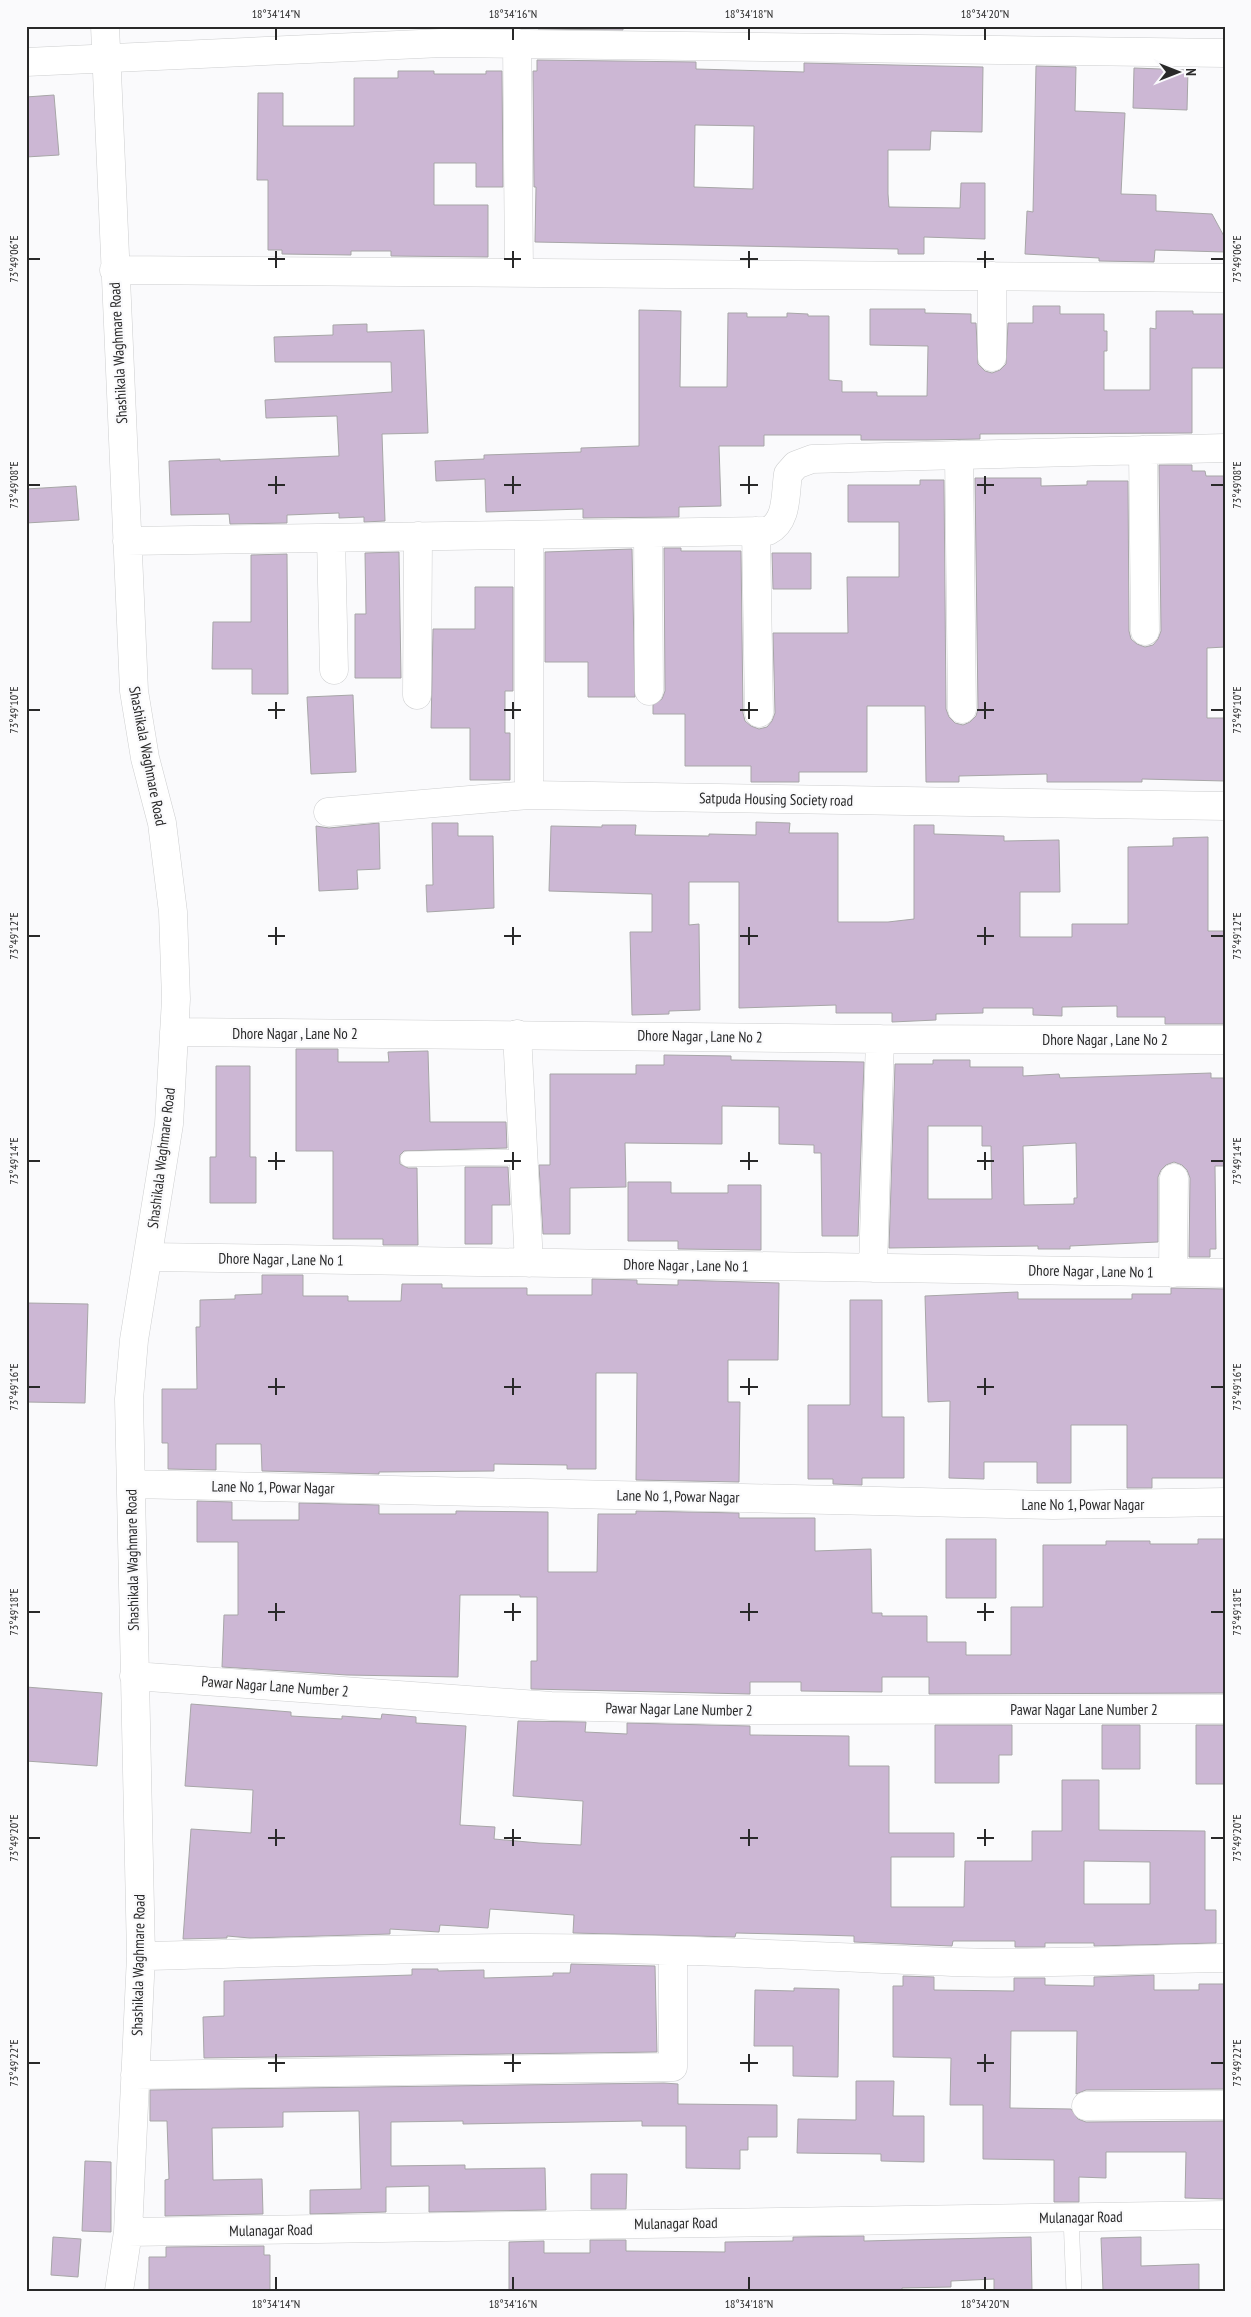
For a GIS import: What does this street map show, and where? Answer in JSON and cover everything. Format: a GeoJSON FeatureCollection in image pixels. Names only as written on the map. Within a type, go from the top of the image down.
{"type":"FeatureCollection","features":[{"type":"Feature","properties":{"kind":"street","name":"Shashikala Waghmare Road"},"geometry":{"type":"LineString","coordinates":[[105,26],[114,270],[134,691],[145,758],[162,822],[173,912],[176,999],[169,1124],[134,1340],[129,1399],[141,1956],[128,2232],[119,2291]]}},
{"type":"Feature","properties":{"kind":"street"},"geometry":{"type":"LineString","coordinates":[[26,62],[442,43],[791,37],[1225,53]]}},
{"type":"Feature","properties":{"kind":"street"},"geometry":{"type":"LineString","coordinates":[[517,43],[520,273]]}},
{"type":"Feature","properties":{"kind":"street"},"geometry":{"type":"LineString","coordinates":[[114,270],[1225,278]]}},
{"type":"Feature","properties":{"kind":"street"},"geometry":{"type":"LineString","coordinates":[[992,276],[992,357]]}},
{"type":"Feature","properties":{"kind":"street"},"geometry":{"type":"LineString","coordinates":[[127,541],[768,531],[778,526],[783,514],[788,474],[796,465],[812,459],[1225,448]]}},
{"type":"Feature","properties":{"kind":"street"},"geometry":{"type":"LineString","coordinates":[[1143,450],[1145,631]]}},
{"type":"Feature","properties":{"kind":"street"},"geometry":{"type":"LineString","coordinates":[[959,455],[962,708]]}},
{"type":"Feature","properties":{"kind":"street"},"geometry":{"type":"LineString","coordinates":[[756,531],[759,713]]}},
{"type":"Feature","properties":{"kind":"street"},"geometry":{"type":"LineString","coordinates":[[648,533],[649,691]]}},
{"type":"Feature","properties":{"kind":"street"},"geometry":{"type":"LineString","coordinates":[[529,535],[529,794]]}},
{"type":"Feature","properties":{"kind":"street"},"geometry":{"type":"LineString","coordinates":[[417,695],[418,536]]}},
{"type":"Feature","properties":{"kind":"street"},"geometry":{"type":"LineString","coordinates":[[331,538],[334,670]]}},
{"type":"Feature","properties":{"kind":"street","name":"Satpuda Housing Society road"},"geometry":{"type":"LineString","coordinates":[[328,812],[529,794],[1225,806]]}},
{"type":"Feature","properties":{"kind":"street","name":"Dhore Nagar , Lane No 2"},"geometry":{"type":"LineString","coordinates":[[174,1032],[880,1039],[1225,1040]]}},
{"type":"Feature","properties":{"kind":"street"},"geometry":{"type":"LineString","coordinates":[[517,1034],[529,1263]]}},
{"type":"Feature","properties":{"kind":"street"},"geometry":{"type":"LineString","coordinates":[[873,1268],[880,1039]]}},
{"type":"Feature","properties":{"kind":"street"},"geometry":{"type":"LineString","coordinates":[[1173,1273],[1174,1178]]}},
{"type":"Feature","properties":{"kind":"street","name":"Dhore Nagar , Lane No 1"},"geometry":{"type":"LineString","coordinates":[[148,1257],[1225,1274]]}},
{"type":"Feature","properties":{"kind":"street","name":"Lane No 1, Powar Nagar"},"geometry":{"type":"LineString","coordinates":[[130,1484],[1054,1505],[1225,1502]]}},
{"type":"Feature","properties":{"kind":"street","name":"Pawar Nagar Lane Number 2"},"geometry":{"type":"LineString","coordinates":[[134,1676],[551,1706],[722,1710],[1225,1709]]}},
{"type":"Feature","properties":{"kind":"street"},"geometry":{"type":"LineString","coordinates":[[141,1956],[508,1948],[1044,1963],[1225,1958]]}},
{"type":"Feature","properties":{"kind":"street"},"geometry":{"type":"LineString","coordinates":[[135,2075],[674,2067],[674,1952]]}},
{"type":"Feature","properties":{"kind":"street"},"geometry":{"type":"LineString","coordinates":[[1086,2106],[1225,2106]]}},
{"type":"Feature","properties":{"kind":"street","name":"Mulanagar Road"},"geometry":{"type":"LineString","coordinates":[[128,2232],[1225,2215]]}},
{"type":"Feature","properties":{"kind":"lane"},"geometry":{"type":"LineString","coordinates":[[408,1158],[523,1157]]}},
{"type":"Feature","properties":{"kind":"lane"},"geometry":{"type":"LineString","coordinates":[[1071,2217],[1074,2291]]}},
{"type":"Feature","properties":{"kind":"building"},"geometry":{"type":"Polygon","coordinates":[[[538,26],[623,26],[623,30],[538,29],[538,26]]]}},
{"type":"Feature","properties":{"kind":"building"},"geometry":{"type":"Polygon","coordinates":[[[537,60],[696,62],[696,69],[804,72],[804,63],[983,67],[982,132],[931,131],[930,150],[888,150],[888,194],[889,207],[960,208],[961,183],[985,183],[985,239],[924,237],[924,254],[898,254],[898,249],[535,242],[536,187],[534,187],[533,71],[537,71],[537,60]],[[695,125],[694,187],[753,189],[754,126],[695,125]]]}},
{"type":"Feature","properties":{"kind":"building"},"geometry":{"type":"Polygon","coordinates":[[[1036,66],[1076,67],[1075,111],[1125,113],[1121,194],[1156,195],[1156,211],[1212,214],[1225,238],[1225,252],[1155,250],[1154,262],[1099,261],[1099,258],[1025,254],[1027,211],[1033,212],[1036,66]]]}},
{"type":"Feature","properties":{"kind":"building"},"geometry":{"type":"Polygon","coordinates":[[[1134,68],[1188,70],[1187,110],[1133,108],[1134,68]]]}},
{"type":"Feature","properties":{"kind":"building"},"geometry":{"type":"Polygon","coordinates":[[[398,71],[434,71],[434,74],[486,74],[486,71],[502,71],[503,187],[476,187],[476,163],[434,163],[434,205],[488,205],[488,257],[391,256],[391,251],[351,251],[351,255],[282,254],[282,250],[268,250],[268,180],[257,180],[258,93],[283,93],[283,126],[354,126],[354,78],[398,78],[398,71]]]}},
{"type":"Feature","properties":{"kind":"building"},"geometry":{"type":"Polygon","coordinates":[[[54,95],[59,155],[26,157],[26,97],[54,95]]]}},
{"type":"Feature","properties":{"kind":"building"},"geometry":{"type":"Polygon","coordinates":[[[1033,306],[1060,306],[1060,314],[1104,314],[1104,331],[1107,331],[1107,351],[1104,351],[1104,390],[1150,390],[1150,328],[1156,329],[1156,311],[1193,311],[1193,314],[1225,314],[1225,368],[1192,368],[1192,433],[980,434],[980,439],[926,440],[861,440],[861,435],[764,435],[764,446],[719,446],[721,506],[679,507],[679,517],[583,518],[583,509],[486,512],[485,479],[436,481],[435,461],[484,459],[484,455],[581,452],[581,448],[639,446],[639,310],[681,311],[680,387],[727,387],[728,313],[747,313],[747,317],[787,317],[787,313],[829,316],[829,380],[842,381],[842,392],[877,392],[877,396],[927,396],[928,346],[870,345],[870,309],[925,309],[925,313],[971,314],[971,323],[976,323],[978,364],[985,371],[992,373],[1000,370],[1006,364],[1008,323],[1033,323],[1033,306]]]}},
{"type":"Feature","properties":{"kind":"building"},"geometry":{"type":"Polygon","coordinates":[[[367,324],[367,332],[424,330],[428,433],[382,434],[385,521],[364,522],[364,517],[339,518],[339,513],[287,515],[287,523],[230,524],[229,514],[171,515],[169,461],[339,456],[337,416],[266,418],[265,400],[392,392],[391,362],[275,362],[274,337],[333,335],[333,325],[367,324]]]}},
{"type":"Feature","properties":{"kind":"building"},"geometry":{"type":"Polygon","coordinates":[[[1159,465],[1192,465],[1192,471],[1205,471],[1206,476],[1225,476],[1225,647],[1207,648],[1207,718],[1225,718],[1225,781],[1142,779],[1142,782],[1047,782],[1047,774],[959,776],[959,782],[926,782],[925,706],[867,706],[867,772],[799,772],[799,782],[751,782],[751,766],[685,766],[685,714],[653,714],[653,705],[662,699],[665,691],[664,548],[681,548],[681,551],[741,551],[743,713],[745,721],[751,726],[759,729],[767,727],[775,713],[773,633],[848,633],[847,577],[899,577],[899,522],[848,522],[848,485],[920,485],[920,480],[944,480],[946,709],[949,717],[955,723],[963,725],[970,722],[976,716],[978,709],[975,478],[1041,478],[1041,486],[1087,485],[1087,481],[1128,481],[1129,631],[1131,639],[1137,644],[1145,647],[1153,645],[1161,631],[1159,465]]]}},
{"type":"Feature","properties":{"kind":"building"},"geometry":{"type":"Polygon","coordinates":[[[76,486],[79,520],[26,523],[26,489],[76,486]]]}},
{"type":"Feature","properties":{"kind":"building"},"geometry":{"type":"Polygon","coordinates":[[[632,549],[635,697],[588,697],[588,662],[545,662],[545,552],[632,549]]]}},
{"type":"Feature","properties":{"kind":"building"},"geometry":{"type":"Polygon","coordinates":[[[399,552],[401,678],[355,678],[355,614],[366,614],[365,553],[399,552]]]}},
{"type":"Feature","properties":{"kind":"building"},"geometry":{"type":"Polygon","coordinates":[[[772,553],[811,553],[811,589],[773,589],[772,553]]]}},
{"type":"Feature","properties":{"kind":"building"},"geometry":{"type":"Polygon","coordinates":[[[287,554],[288,694],[252,694],[252,669],[212,669],[213,622],[251,622],[251,555],[287,554]]]}},
{"type":"Feature","properties":{"kind":"building"},"geometry":{"type":"Polygon","coordinates":[[[475,587],[513,587],[513,691],[505,691],[505,733],[510,733],[510,780],[470,780],[470,728],[431,728],[433,629],[475,629],[475,587]]]}},
{"type":"Feature","properties":{"kind":"building"},"geometry":{"type":"Polygon","coordinates":[[[353,695],[356,772],[311,774],[307,697],[353,695]]]}},
{"type":"Feature","properties":{"kind":"building"},"geometry":{"type":"Polygon","coordinates":[[[756,822],[790,823],[789,833],[838,833],[838,922],[888,922],[914,919],[914,825],[934,825],[934,834],[1004,836],[1004,841],[1059,840],[1060,892],[1020,892],[1020,937],[1072,937],[1072,924],[1128,924],[1128,847],[1173,846],[1173,838],[1208,837],[1208,931],[1225,931],[1225,1024],[1165,1024],[1165,1017],[1117,1017],[1117,1006],[1062,1007],[1062,1016],[1033,1015],[1033,1008],[983,1008],[983,1013],[936,1014],[936,1020],[892,1022],[892,1013],[836,1013],[836,1005],[739,1008],[739,882],[689,882],[689,925],[699,924],[700,1010],[669,1011],[669,1014],[632,1015],[630,932],[652,932],[652,894],[549,891],[551,826],[602,827],[602,825],[636,825],[635,835],[709,836],[709,834],[756,835],[756,822]]]}},
{"type":"Feature","properties":{"kind":"building"},"geometry":{"type":"Polygon","coordinates":[[[379,823],[380,869],[357,870],[358,889],[319,891],[316,826],[329,828],[379,823]]]}},
{"type":"Feature","properties":{"kind":"building"},"geometry":{"type":"Polygon","coordinates":[[[432,823],[458,823],[458,836],[493,836],[494,908],[427,912],[426,885],[433,885],[432,823]]]}},
{"type":"Feature","properties":{"kind":"building"},"geometry":{"type":"Polygon","coordinates":[[[296,1049],[338,1049],[338,1062],[389,1062],[388,1052],[428,1051],[430,1122],[506,1122],[507,1148],[404,1151],[400,1155],[400,1164],[408,1168],[417,1168],[418,1245],[383,1245],[383,1239],[333,1239],[333,1151],[296,1151],[296,1049]]]}},
{"type":"Feature","properties":{"kind":"building"},"geometry":{"type":"Polygon","coordinates":[[[664,1055],[731,1056],[731,1060],[864,1062],[858,1236],[822,1236],[821,1153],[814,1153],[814,1145],[779,1144],[779,1107],[722,1106],[722,1144],[625,1143],[626,1187],[570,1188],[570,1234],[543,1234],[539,1165],[550,1165],[550,1074],[636,1074],[636,1065],[664,1065],[664,1055]]]}},
{"type":"Feature","properties":{"kind":"building"},"geometry":{"type":"Polygon","coordinates":[[[933,1060],[970,1060],[970,1067],[1023,1067],[1023,1076],[1059,1074],[1060,1078],[1211,1073],[1211,1078],[1225,1078],[1225,1166],[1215,1166],[1216,1249],[1210,1249],[1210,1257],[1189,1257],[1190,1178],[1187,1170],[1182,1165],[1174,1162],[1166,1165],[1158,1177],[1158,1242],[1070,1246],[1070,1249],[1038,1249],[1038,1246],[889,1248],[895,1064],[933,1064],[933,1060]],[[928,1126],[928,1199],[992,1199],[991,1146],[982,1146],[982,1126],[928,1126]],[[1076,1143],[1023,1146],[1024,1205],[1074,1204],[1074,1198],[1077,1198],[1076,1143]]]}},
{"type":"Feature","properties":{"kind":"building"},"geometry":{"type":"Polygon","coordinates":[[[216,1066],[250,1066],[250,1157],[256,1157],[256,1203],[210,1203],[210,1157],[216,1157],[216,1066]]]}},
{"type":"Feature","properties":{"kind":"building"},"geometry":{"type":"Polygon","coordinates":[[[465,1167],[508,1167],[510,1205],[492,1205],[492,1244],[465,1244],[465,1167]]]}},
{"type":"Feature","properties":{"kind":"building"},"geometry":{"type":"Polygon","coordinates":[[[628,1182],[671,1182],[671,1193],[728,1193],[728,1185],[761,1185],[761,1250],[678,1249],[678,1241],[628,1241],[628,1182]]]}},
{"type":"Feature","properties":{"kind":"building"},"geometry":{"type":"Polygon","coordinates":[[[262,1275],[303,1275],[303,1296],[348,1296],[348,1301],[401,1301],[402,1284],[442,1284],[442,1288],[527,1288],[527,1295],[592,1295],[592,1279],[637,1280],[637,1284],[678,1285],[678,1280],[779,1283],[778,1360],[728,1360],[728,1402],[740,1402],[739,1482],[636,1480],[637,1373],[596,1373],[596,1469],[567,1469],[567,1465],[494,1464],[494,1471],[379,1472],[379,1474],[262,1471],[261,1444],[216,1444],[216,1470],[168,1469],[168,1443],[162,1443],[162,1389],[197,1389],[196,1327],[200,1327],[200,1300],[235,1299],[235,1295],[262,1294],[262,1275]]]}},
{"type":"Feature","properties":{"kind":"building"},"geometry":{"type":"Polygon","coordinates":[[[1171,1288],[1225,1289],[1225,1478],[1152,1478],[1152,1488],[1127,1488],[1127,1425],[1071,1425],[1071,1483],[1037,1483],[1037,1462],[984,1462],[984,1479],[949,1478],[950,1401],[928,1402],[925,1296],[1018,1292],[1018,1299],[1132,1299],[1132,1294],[1171,1294],[1171,1288]]]}},
{"type":"Feature","properties":{"kind":"building"},"geometry":{"type":"Polygon","coordinates":[[[850,1300],[882,1300],[882,1417],[904,1417],[904,1478],[862,1478],[862,1485],[833,1484],[833,1479],[808,1479],[808,1405],[850,1405],[850,1300]]]}},
{"type":"Feature","properties":{"kind":"building"},"geometry":{"type":"Polygon","coordinates":[[[27,1303],[88,1304],[85,1403],[26,1402],[27,1303]]]}},
{"type":"Feature","properties":{"kind":"building"},"geometry":{"type":"Polygon","coordinates":[[[197,1501],[232,1502],[232,1520],[299,1520],[299,1503],[379,1505],[379,1514],[456,1514],[456,1511],[548,1512],[548,1572],[597,1572],[598,1514],[636,1514],[636,1511],[739,1513],[739,1518],[815,1518],[815,1551],[871,1549],[872,1613],[882,1613],[882,1616],[927,1616],[927,1642],[966,1642],[966,1655],[1011,1655],[1011,1607],[1043,1607],[1043,1545],[1106,1545],[1106,1541],[1150,1541],[1150,1544],[1198,1544],[1198,1539],[1225,1539],[1225,1693],[929,1694],[929,1677],[882,1677],[882,1692],[801,1691],[801,1682],[750,1682],[750,1694],[531,1689],[531,1661],[537,1661],[537,1597],[520,1597],[520,1595],[460,1595],[458,1677],[347,1675],[222,1667],[224,1615],[238,1615],[238,1542],[197,1542],[197,1501]]]}},
{"type":"Feature","properties":{"kind":"building"},"geometry":{"type":"Polygon","coordinates":[[[946,1539],[996,1539],[996,1598],[946,1598],[946,1539]]]}},
{"type":"Feature","properties":{"kind":"building"},"geometry":{"type":"Polygon","coordinates":[[[26,1687],[102,1693],[97,1766],[26,1761],[26,1687]]]}},
{"type":"Feature","properties":{"kind":"building"},"geometry":{"type":"Polygon","coordinates":[[[191,1704],[291,1712],[291,1716],[342,1719],[342,1716],[381,1719],[382,1714],[416,1717],[416,1723],[466,1726],[460,1825],[495,1827],[494,1839],[581,1845],[583,1801],[513,1796],[518,1721],[586,1722],[585,1732],[627,1734],[627,1723],[750,1726],[750,1735],[849,1736],[849,1766],[889,1766],[889,1833],[954,1833],[954,1857],[891,1857],[891,1907],[964,1907],[965,1861],[1032,1861],[1032,1831],[1062,1831],[1062,1780],[1099,1780],[1099,1830],[1205,1831],[1205,1910],[1216,1910],[1216,1943],[1094,1946],[1094,1943],[1045,1943],[1045,1947],[1015,1947],[1015,1941],[953,1941],[952,1946],[854,1942],[854,1936],[736,1933],[735,1937],[573,1933],[574,1915],[490,1909],[488,1928],[440,1925],[439,1932],[390,1929],[390,1934],[250,1938],[227,1936],[227,1938],[183,1939],[191,1829],[251,1833],[253,1790],[185,1786],[191,1704]],[[1084,1861],[1084,1904],[1150,1904],[1150,1862],[1084,1861]]]}},
{"type":"Feature","properties":{"kind":"building"},"geometry":{"type":"Polygon","coordinates":[[[935,1725],[1012,1725],[1012,1755],[999,1755],[999,1783],[935,1783],[935,1725]]]}},
{"type":"Feature","properties":{"kind":"building"},"geometry":{"type":"Polygon","coordinates":[[[1102,1725],[1140,1725],[1140,1769],[1102,1769],[1102,1725]]]}},
{"type":"Feature","properties":{"kind":"building"},"geometry":{"type":"Polygon","coordinates":[[[1196,1725],[1225,1725],[1225,1784],[1196,1784],[1196,1725]]]}},
{"type":"Feature","properties":{"kind":"building"},"geometry":{"type":"Polygon","coordinates":[[[571,1964],[655,1966],[657,2052],[204,2058],[203,2017],[224,2016],[224,1981],[412,1975],[412,1969],[438,1969],[438,1971],[484,1970],[484,1978],[553,1976],[553,1973],[570,1973],[571,1964]]]}},
{"type":"Feature","properties":{"kind":"building"},"geometry":{"type":"Polygon","coordinates":[[[1154,1975],[1154,1990],[1199,1990],[1199,1984],[1225,1984],[1225,2089],[1086,2090],[1076,2094],[1077,2031],[1011,2031],[1010,2108],[1071,2109],[1078,2119],[1086,2122],[1225,2121],[1225,2199],[1185,2198],[1186,2152],[1106,2152],[1106,2178],[1079,2177],[1079,2202],[1054,2202],[1054,2160],[983,2159],[983,2105],[950,2105],[951,2058],[893,2057],[893,1986],[903,1986],[903,1976],[934,1977],[934,1990],[1014,1991],[1014,1978],[1045,1978],[1045,1985],[1094,1986],[1094,1977],[1154,1975]]]}},
{"type":"Feature","properties":{"kind":"building"},"geometry":{"type":"Polygon","coordinates":[[[794,1988],[839,1989],[838,2077],[793,2076],[793,2046],[754,2046],[755,1990],[794,1991],[794,1988]]]}},
{"type":"Feature","properties":{"kind":"building"},"geometry":{"type":"Polygon","coordinates":[[[856,2081],[894,2081],[893,2116],[924,2116],[924,2162],[881,2161],[881,2154],[797,2153],[798,2119],[856,2120],[856,2081]]]}},
{"type":"Feature","properties":{"kind":"building"},"geometry":{"type":"Polygon","coordinates":[[[678,2084],[678,2104],[777,2105],[777,2137],[748,2137],[748,2150],[740,2150],[740,2169],[686,2168],[686,2126],[642,2126],[642,2121],[463,2124],[463,2121],[391,2122],[391,2166],[465,2165],[465,2169],[545,2168],[546,2210],[429,2212],[429,2186],[386,2187],[386,2212],[310,2214],[310,2190],[361,2189],[359,2111],[283,2112],[283,2127],[212,2128],[213,2180],[262,2179],[263,2214],[165,2216],[165,2180],[169,2179],[167,2121],[150,2121],[150,2090],[678,2084]]]}},
{"type":"Feature","properties":{"kind":"building"},"geometry":{"type":"Polygon","coordinates":[[[85,2161],[111,2162],[111,2232],[82,2231],[85,2161]]]}},
{"type":"Feature","properties":{"kind":"building"},"geometry":{"type":"Polygon","coordinates":[[[591,2174],[627,2174],[626,2209],[591,2209],[591,2174]]]}},
{"type":"Feature","properties":{"kind":"building"},"geometry":{"type":"Polygon","coordinates":[[[864,2236],[864,2241],[1031,2237],[1032,2291],[994,2291],[994,2279],[951,2281],[951,2287],[902,2288],[902,2291],[509,2291],[509,2242],[544,2241],[544,2253],[590,2253],[590,2240],[626,2240],[626,2251],[725,2252],[725,2242],[793,2241],[793,2237],[864,2236]]]}},
{"type":"Feature","properties":{"kind":"building"},"geometry":{"type":"Polygon","coordinates":[[[53,2237],[81,2239],[78,2277],[51,2275],[53,2237]]]}},
{"type":"Feature","properties":{"kind":"building"},"geometry":{"type":"Polygon","coordinates":[[[1141,2237],[1141,2266],[1199,2264],[1199,2291],[1103,2291],[1101,2238],[1141,2237]]]}},
{"type":"Feature","properties":{"kind":"building"},"geometry":{"type":"Polygon","coordinates":[[[264,2246],[264,2255],[270,2255],[270,2291],[149,2291],[149,2257],[166,2257],[166,2247],[264,2246]]]}}]}
